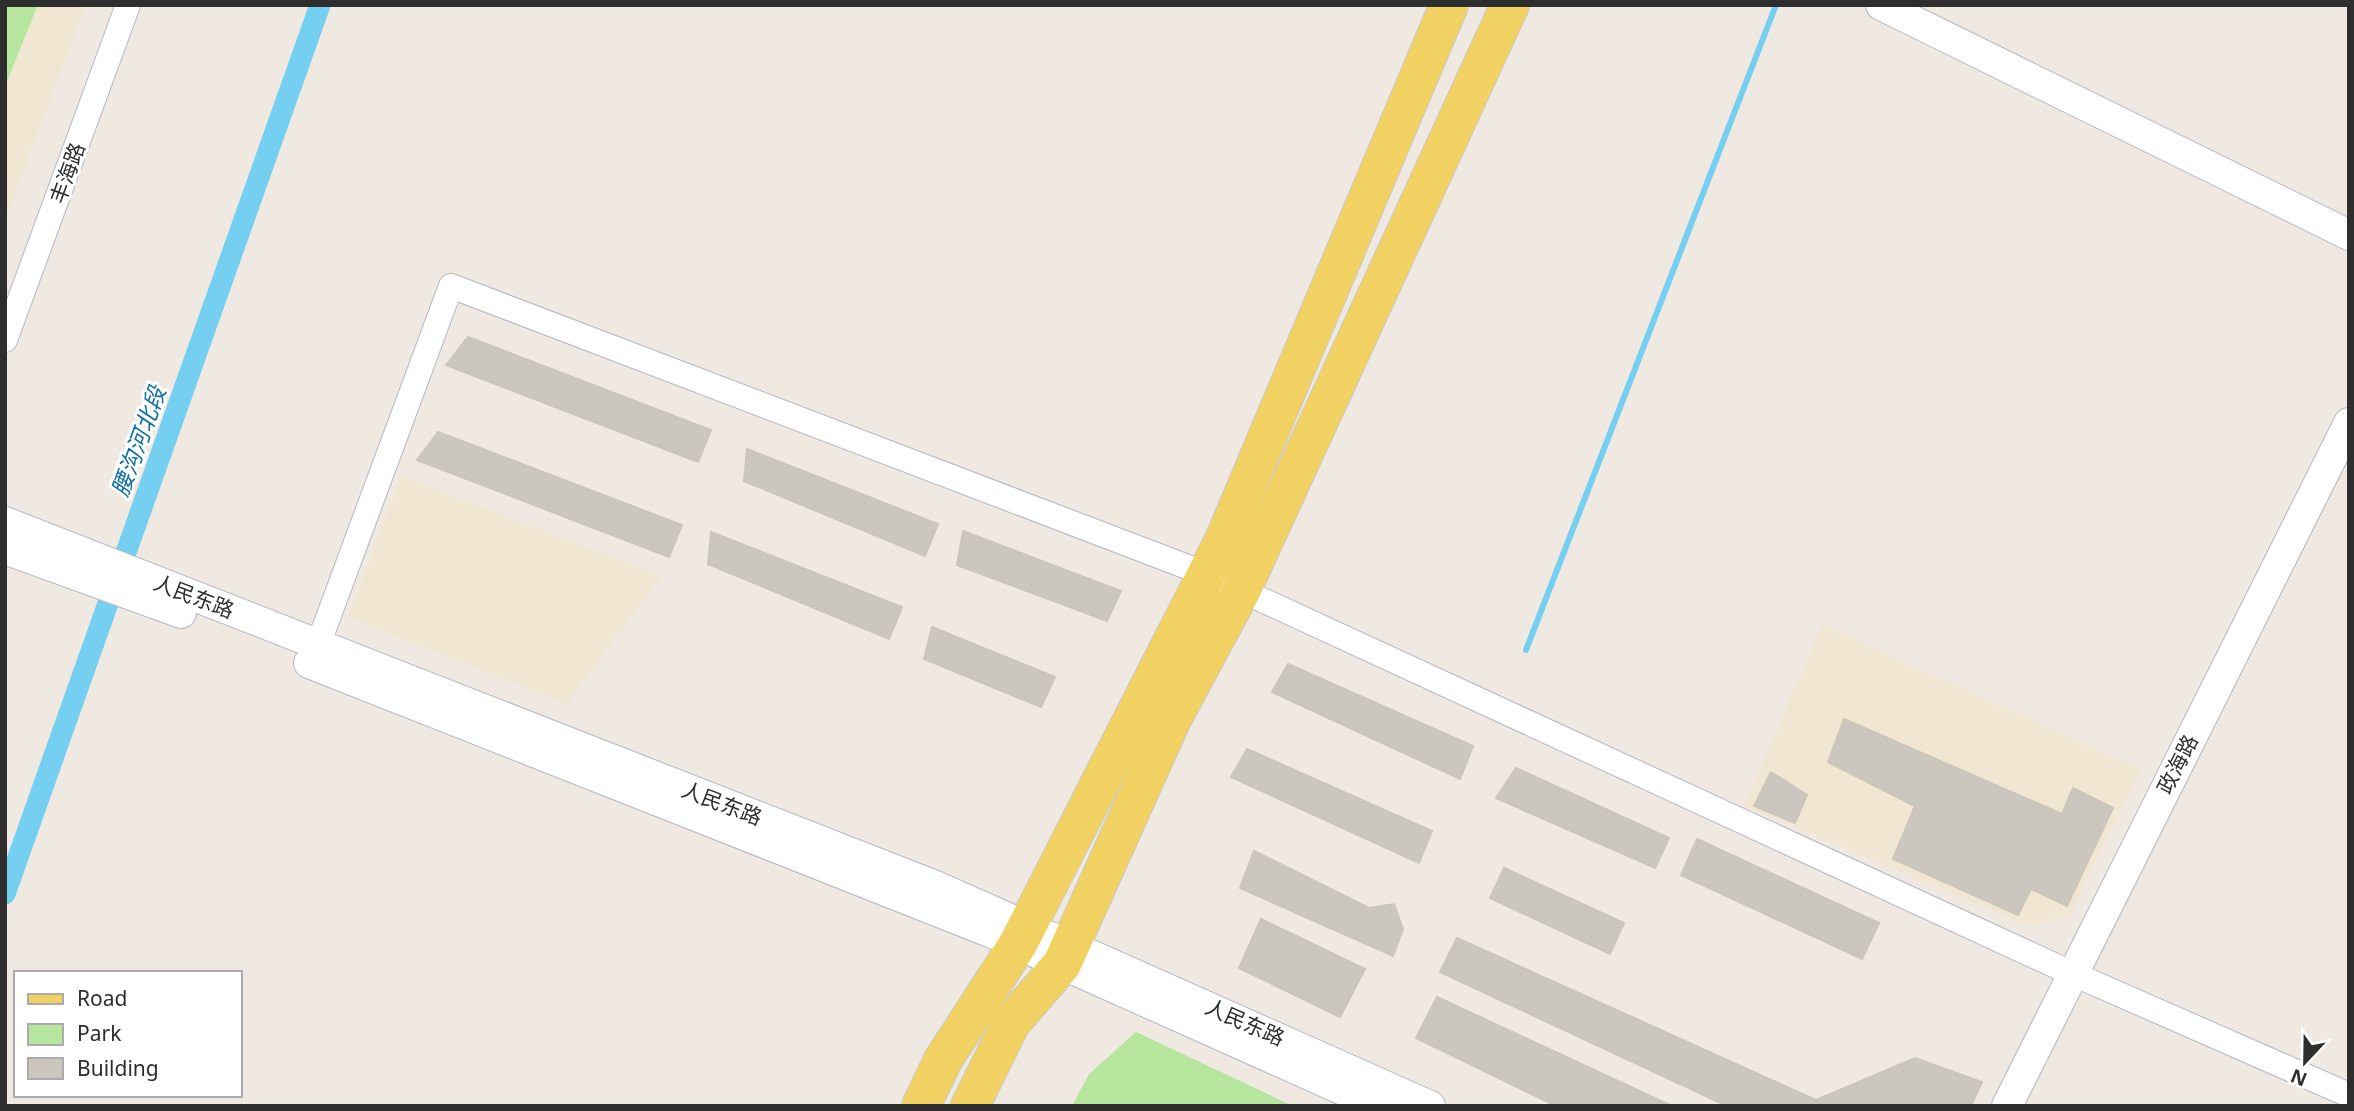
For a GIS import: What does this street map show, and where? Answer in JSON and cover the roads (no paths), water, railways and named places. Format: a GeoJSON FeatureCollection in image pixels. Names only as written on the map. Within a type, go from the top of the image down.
{"type":"FeatureCollection","features":[{"type":"Feature","properties":{"kind":"main road"},"geometry":{"type":"LineString","coordinates":[[921,1106],[943,1060],[1022,935],[1224,540],[1449,5]]}},
{"type":"Feature","properties":{"kind":"main road"},"geometry":{"type":"LineString","coordinates":[[970,1106],[1011,1023],[1067,954],[1172,719],[1241,591],[1510,5]]}},
{"type":"Feature","properties":{"kind":"street","name":"丰海路"},"geometry":{"type":"LineString","coordinates":[[5,340],[128,5]]}},
{"type":"Feature","properties":{"kind":"street"},"geometry":{"type":"LineString","coordinates":[[1881,5],[2349,235]]}},
{"type":"Feature","properties":{"kind":"street"},"geometry":{"type":"LineString","coordinates":[[315,654],[451,286],[1206,574],[2071,974],[2349,1095]]}},
{"type":"Feature","properties":{"kind":"street","name":"政海路"},"geometry":{"type":"LineString","coordinates":[[2007,1106],[2349,423]]}},
{"type":"Feature","properties":{"kind":"street","name":"人民东路"},"geometry":{"type":"LineString","coordinates":[[5,522],[81,563],[315,654],[938,887],[1022,935],[1430,1106]]}},
{"type":"Feature","properties":{"kind":"street","name":"人民东路"},"geometry":{"type":"LineString","coordinates":[[5,549],[81,563]]}},
{"type":"Feature","properties":{"kind":"street","name":"人民东路"},"geometry":{"type":"LineString","coordinates":[[1067,954],[1379,1106]]}},
{"type":"Feature","properties":{"kind":"waterway","name":"腰沟河北段"},"geometry":{"type":"LineString","coordinates":[[5,894],[320,5]]}},
{"type":"Feature","properties":{"kind":"waterway"},"geometry":{"type":"LineString","coordinates":[[1526,650],[1776,5]]}}]}
